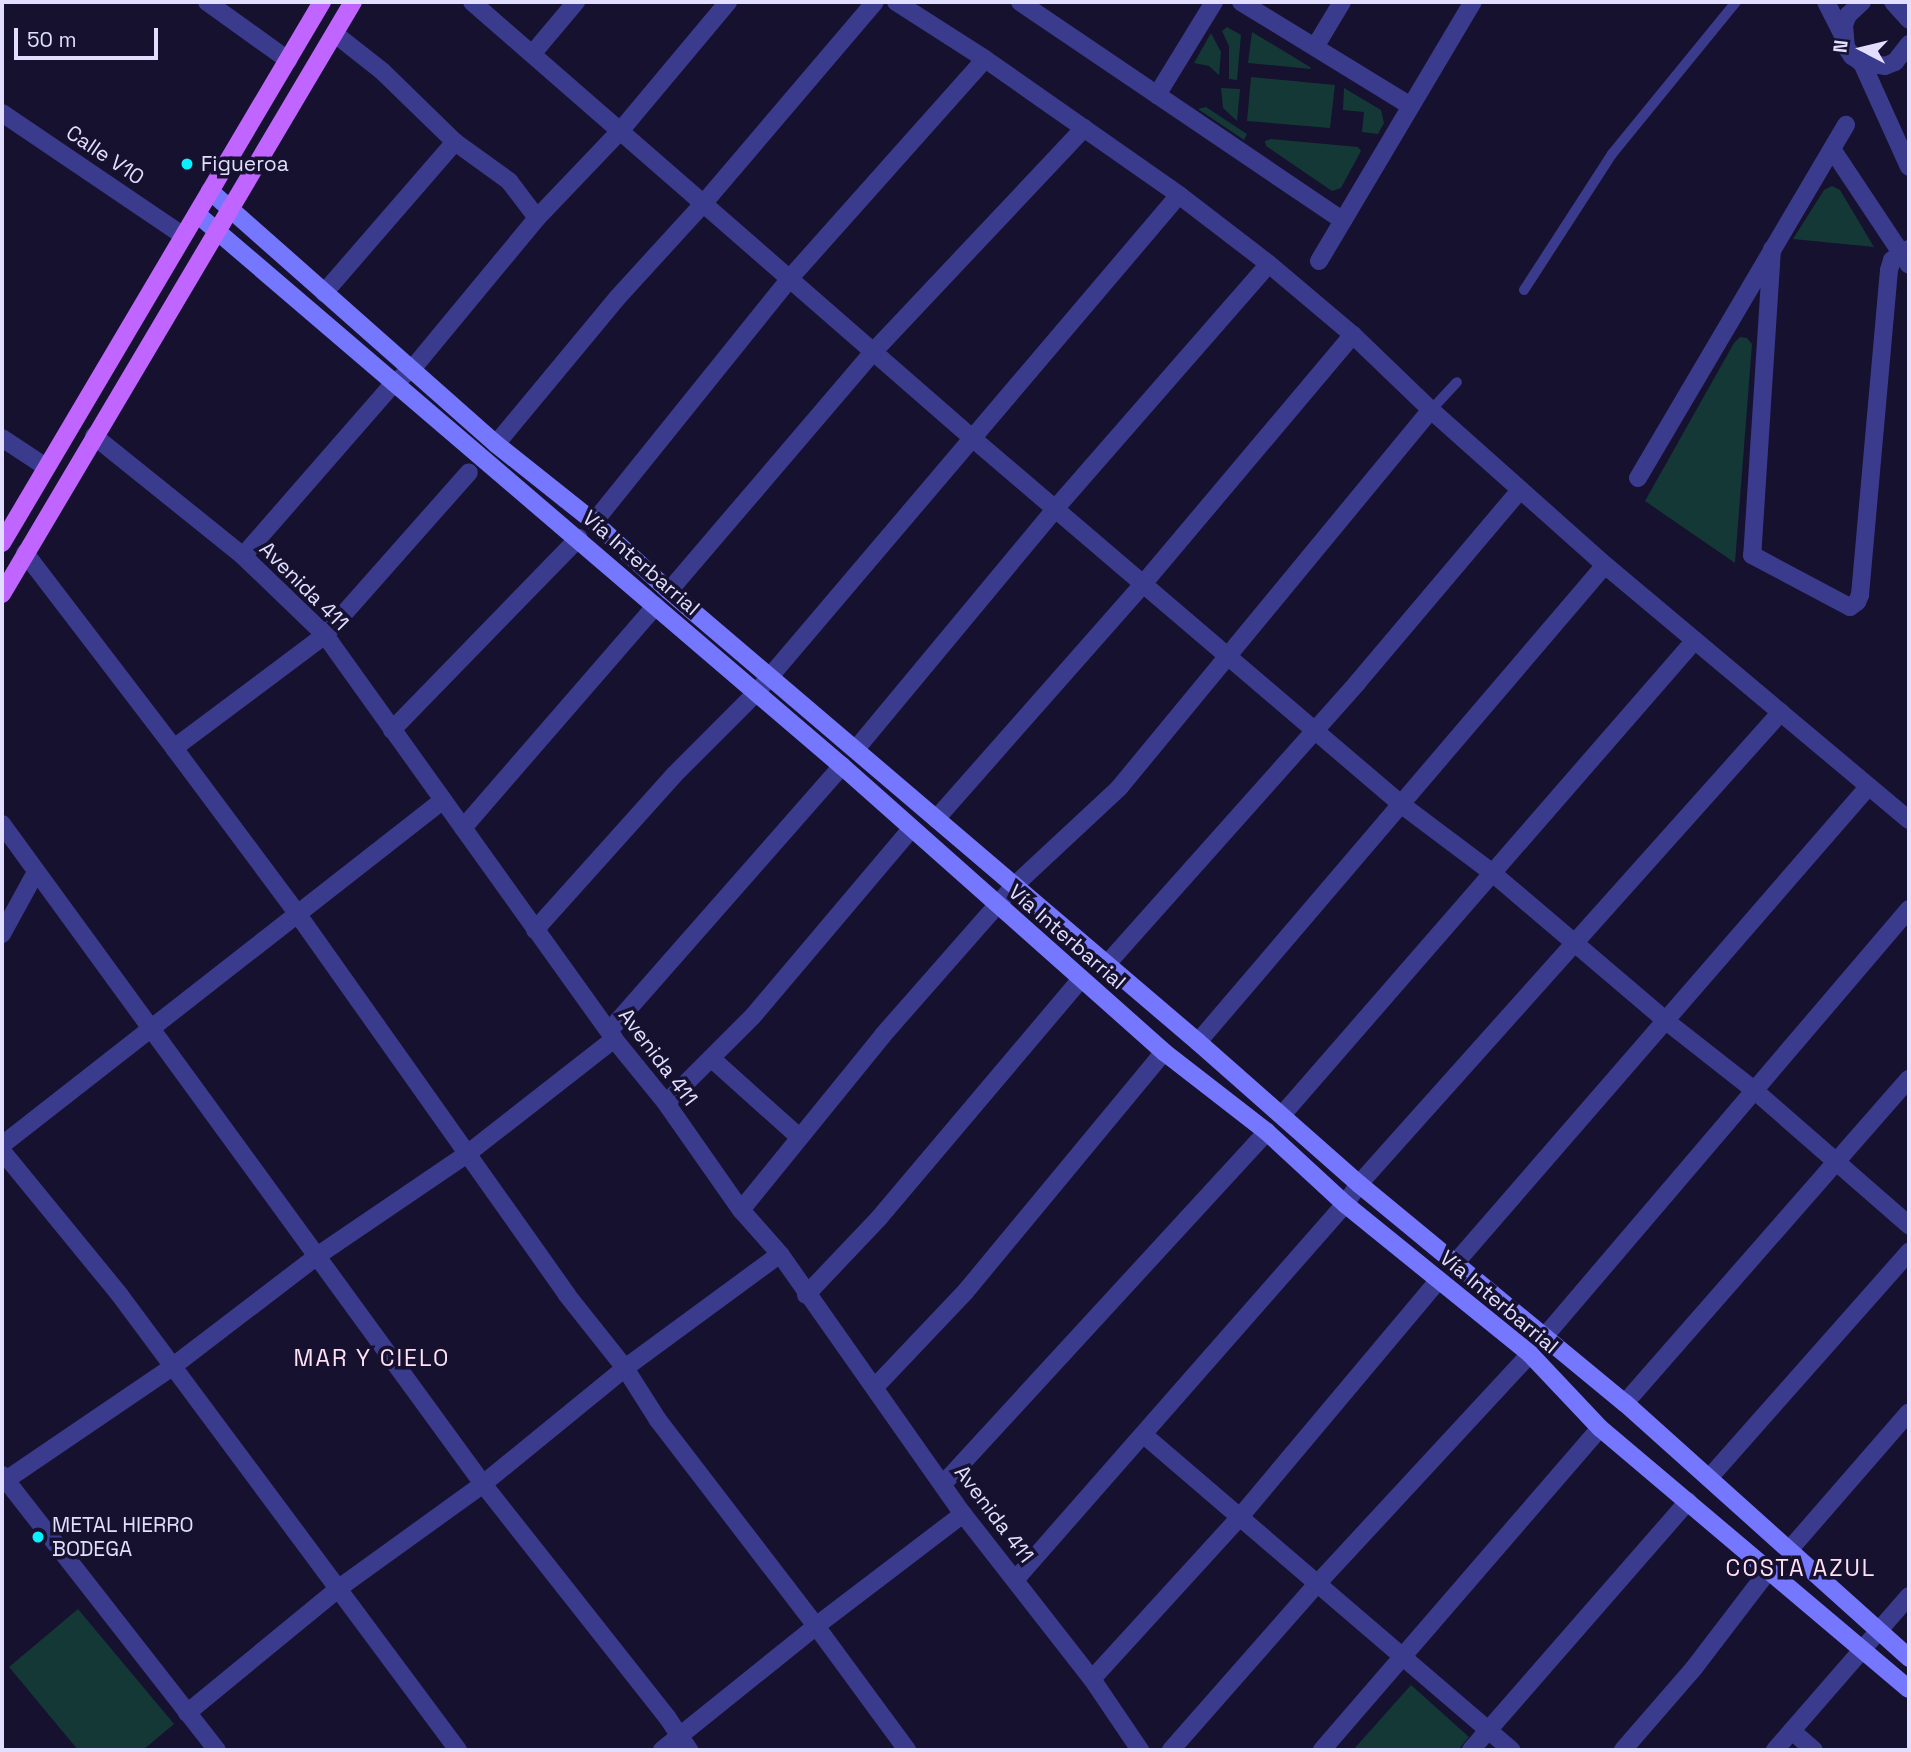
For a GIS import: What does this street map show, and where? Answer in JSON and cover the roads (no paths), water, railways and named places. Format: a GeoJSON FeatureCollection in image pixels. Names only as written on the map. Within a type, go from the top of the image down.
{"type":"FeatureCollection","features":[{"type":"Feature","properties":{"kind":"main road"},"geometry":{"type":"LineString","coordinates":[[2,543],[322,2]]}},
{"type":"Feature","properties":{"kind":"main road"},"geometry":{"type":"LineString","coordinates":[[2,594],[353,2]]}},
{"type":"Feature","properties":{"kind":"main road","name":"Vía Interbarrial"},"geometry":{"type":"LineString","coordinates":[[210,191],[496,444],[594,522],[669,591],[856,748],[1359,1184],[1625,1403],[1909,1658]]}},
{"type":"Feature","properties":{"kind":"main road","name":"Vía Interbarrial"},"geometry":{"type":"LineString","coordinates":[[197,214],[579,538],[842,766],[1164,1052],[1267,1132],[1345,1204],[1530,1354],[1600,1427],[1909,1689]]}},
{"type":"Feature","properties":{"kind":"street"},"geometry":{"type":"LineString","coordinates":[[207,2],[288,60]]}},
{"type":"Feature","properties":{"kind":"street"},"geometry":{"type":"LineString","coordinates":[[472,2],[533,52],[971,437],[1315,731],[1402,805],[1490,871],[1665,1021],[1755,1090],[1909,1225]]}},
{"type":"Feature","properties":{"kind":"street"},"geometry":{"type":"LineString","coordinates":[[533,52],[576,2]]}},
{"type":"Feature","properties":{"kind":"street"},"geometry":{"type":"LineString","coordinates":[[243,556],[394,383],[413,368],[537,218],[621,130],[728,2]]}},
{"type":"Feature","properties":{"kind":"street"},"geometry":{"type":"LineString","coordinates":[[496,444],[618,298],[703,204],[875,2]]}},
{"type":"Feature","properties":{"kind":"street"},"geometry":{"type":"LineString","coordinates":[[896,2],[985,59],[1084,128],[1179,195],[1269,264],[1353,335],[1431,410],[1605,565],[1909,820]]}},
{"type":"Feature","properties":{"kind":"street"},"geometry":{"type":"LineString","coordinates":[[1020,2],[1343,221]]}},
{"type":"Feature","properties":{"kind":"street"},"geometry":{"type":"LineString","coordinates":[[1157,95],[1213,2]]}},
{"type":"Feature","properties":{"kind":"street"},"geometry":{"type":"LineString","coordinates":[[1241,2],[1411,106]]}},
{"type":"Feature","properties":{"kind":"street"},"geometry":{"type":"LineString","coordinates":[[1315,47],[1342,2]]}},
{"type":"Feature","properties":{"kind":"street"},"geometry":{"type":"LineString","coordinates":[[1319,261],[1473,2]]}},
{"type":"Feature","properties":{"kind":"street"},"geometry":{"type":"LineString","coordinates":[[1826,2],[1846,47],[1862,63],[1909,167]]}},
{"type":"Feature","properties":{"kind":"street"},"geometry":{"type":"LineString","coordinates":[[1843,36],[1848,15],[1862,2]]}},
{"type":"Feature","properties":{"kind":"street"},"geometry":{"type":"LineString","coordinates":[[335,34],[382,71],[455,142],[509,181],[537,218]]}},
{"type":"Feature","properties":{"kind":"street"},"geometry":{"type":"LineString","coordinates":[[1862,63],[1873,66],[1895,62],[1909,44]]}},
{"type":"Feature","properties":{"kind":"street"},"geometry":{"type":"LineString","coordinates":[[594,522],[790,278],[985,59]]}},
{"type":"Feature","properties":{"kind":"street","name":"Calle V10"},"geometry":{"type":"LineString","coordinates":[[2,113],[182,235]]}},
{"type":"Feature","properties":{"kind":"street"},"geometry":{"type":"LineString","coordinates":[[1638,478],[1846,125]]}},
{"type":"Feature","properties":{"kind":"street"},"geometry":{"type":"LineString","coordinates":[[669,591],[875,351],[1084,128]]}},
{"type":"Feature","properties":{"kind":"street"},"geometry":{"type":"LineString","coordinates":[[324,293],[455,142]]}},
{"type":"Feature","properties":{"kind":"street"},"geometry":{"type":"LineString","coordinates":[[1772,249],[1752,555],[1850,607],[1857,602],[1860,595],[1889,270],[1892,260],[1906,256],[1832,149]]}},
{"type":"Feature","properties":{"kind":"street"},"geometry":{"type":"LineString","coordinates":[[535,930],[674,775],[771,675],[1179,195]]}},
{"type":"Feature","properties":{"kind":"street"},"geometry":{"type":"LineString","coordinates":[[856,748],[1055,509],[1269,264]]}},
{"type":"Feature","properties":{"kind":"street"},"geometry":{"type":"LineString","coordinates":[[936,819],[1143,584],[1353,335]]}},
{"type":"Feature","properties":{"kind":"street"},"geometry":{"type":"LineString","coordinates":[[741,1210],[883,1035],[1014,886],[1119,788],[1431,410]]}},
{"type":"Feature","properties":{"kind":"street","name":"Avenida 411"},"geometry":{"type":"LineString","coordinates":[[94,436],[243,556],[325,635],[535,930],[666,1103],[741,1210],[780,1254],[806,1295],[875,1387],[963,1514],[1092,1679],[1140,1750]]}},
{"type":"Feature","properties":{"kind":"street"},"geometry":{"type":"LineString","coordinates":[[2,438],[46,467]]}},
{"type":"Feature","properties":{"kind":"street"},"geometry":{"type":"LineString","coordinates":[[174,748],[325,635],[469,472]]}},
{"type":"Feature","properties":{"kind":"street"},"geometry":{"type":"LineString","coordinates":[[1107,965],[1315,731],[1520,490]]}},
{"type":"Feature","properties":{"kind":"street"},"geometry":{"type":"LineString","coordinates":[[392,730],[579,538]]}},
{"type":"Feature","properties":{"kind":"street"},"geometry":{"type":"LineString","coordinates":[[25,553],[299,916],[567,1295],[625,1368],[658,1420],[816,1626],[906,1750]]}},
{"type":"Feature","properties":{"kind":"street"},"geometry":{"type":"LineString","coordinates":[[1198,1042],[1605,565]]}},
{"type":"Feature","properties":{"kind":"street"},"geometry":{"type":"LineString","coordinates":[[463,828],[655,606]]}},
{"type":"Feature","properties":{"kind":"street"},"geometry":{"type":"LineString","coordinates":[[1282,1115],[1490,871],[1695,640]]}},
{"type":"Feature","properties":{"kind":"street"},"geometry":{"type":"LineString","coordinates":[[1015,1580],[1345,1204],[1359,1184],[1781,712]]}},
{"type":"Feature","properties":{"kind":"street"},"geometry":{"type":"LineString","coordinates":[[217,1750],[4,1478],[172,1367],[317,1256],[467,1154],[612,1035],[842,766]]}},
{"type":"Feature","properties":{"kind":"street"},"geometry":{"type":"LineString","coordinates":[[1457,1262],[1868,787]]}},
{"type":"Feature","properties":{"kind":"street"},"geometry":{"type":"LineString","coordinates":[[2,1145],[299,916],[442,801]]}},
{"type":"Feature","properties":{"kind":"street"},"geometry":{"type":"LineString","coordinates":[[2,824],[483,1485],[686,1743]]}},
{"type":"Feature","properties":{"kind":"street"},"geometry":{"type":"LineString","coordinates":[[666,1103],[753,1016],[911,828]]}},
{"type":"Feature","properties":{"kind":"street"},"geometry":{"type":"LineString","coordinates":[[2,934],[36,872]]}},
{"type":"Feature","properties":{"kind":"street"},"geometry":{"type":"LineString","coordinates":[[1545,1336],[1909,909]]}},
{"type":"Feature","properties":{"kind":"street"},"geometry":{"type":"LineString","coordinates":[[806,1295],[879,1219],[1081,979]]}},
{"type":"Feature","properties":{"kind":"street"},"geometry":{"type":"LineString","coordinates":[[875,1387],[966,1290],[1164,1052]]}},
{"type":"Feature","properties":{"kind":"street"},"geometry":{"type":"LineString","coordinates":[[712,1058],[799,1137]]}},
{"type":"Feature","properties":{"kind":"street"},"geometry":{"type":"LineString","coordinates":[[1625,1403],[1909,1079]]}},
{"type":"Feature","properties":{"kind":"street"},"geometry":{"type":"LineString","coordinates":[[943,1484],[1267,1132]]}},
{"type":"Feature","properties":{"kind":"street"},"geometry":{"type":"LineString","coordinates":[[2,1151],[119,1294],[458,1750]]}},
{"type":"Feature","properties":{"kind":"street"},"geometry":{"type":"LineString","coordinates":[[1709,1478],[1909,1252]]}},
{"type":"Feature","properties":{"kind":"street"},"geometry":{"type":"LineString","coordinates":[[187,1713],[339,1588],[483,1485],[625,1368],[780,1254]]}},
{"type":"Feature","properties":{"kind":"street"},"geometry":{"type":"LineString","coordinates":[[1092,1679],[1239,1518],[1438,1281]]}},
{"type":"Feature","properties":{"kind":"street"},"geometry":{"type":"LineString","coordinates":[[1171,1750],[1317,1584],[1530,1354]]}},
{"type":"Feature","properties":{"kind":"street"},"geometry":{"type":"LineString","coordinates":[[1790,1549],[1909,1412]]}},
{"type":"Feature","properties":{"kind":"street"},"geometry":{"type":"LineString","coordinates":[[1322,1750],[1600,1427]]}},
{"type":"Feature","properties":{"kind":"street"},"geometry":{"type":"LineString","coordinates":[[1144,1435],[1511,1750]]}},
{"type":"Feature","properties":{"kind":"street"},"geometry":{"type":"LineString","coordinates":[[1471,1750],[1688,1501]]}},
{"type":"Feature","properties":{"kind":"street"},"geometry":{"type":"LineString","coordinates":[[662,1750],[686,1743],[816,1626],[963,1514]]}},
{"type":"Feature","properties":{"kind":"street"},"geometry":{"type":"LineString","coordinates":[[1623,1750],[1694,1668],[1769,1570]]}},
{"type":"Feature","properties":{"kind":"street"},"geometry":{"type":"LineString","coordinates":[[1775,1750],[1909,1596]]}},
{"type":"Feature","properties":{"kind":"street"},"geometry":{"type":"LineString","coordinates":[[1792,1731],[1814,1750]]}},
{"type":"Feature","properties":{"kind":"lane"},"geometry":{"type":"LineString","coordinates":[[1524,290],[1612,154],[1736,2]]}},
{"type":"Feature","properties":{"kind":"lane"},"geometry":{"type":"LineString","coordinates":[[1431,410],[1457,382]]}},
{"type":"Feature","properties":{"kind":"place","name":"Figueroa"},"geometry":{"type":"Point","coordinates":[187,164]}},
{"type":"Feature","properties":{"kind":"place","name":"METAL HIERRO BODEGA"},"geometry":{"type":"Point","coordinates":[38,1537]}},
{"type":"Feature","properties":{"kind":"district","name":"MAR Y CIELO"},"geometry":{"type":"Point","coordinates":[372,1358]}},
{"type":"Feature","properties":{"kind":"district","name":"COSTA AZUL"},"geometry":{"type":"Point","coordinates":[1801,1568]}}]}
